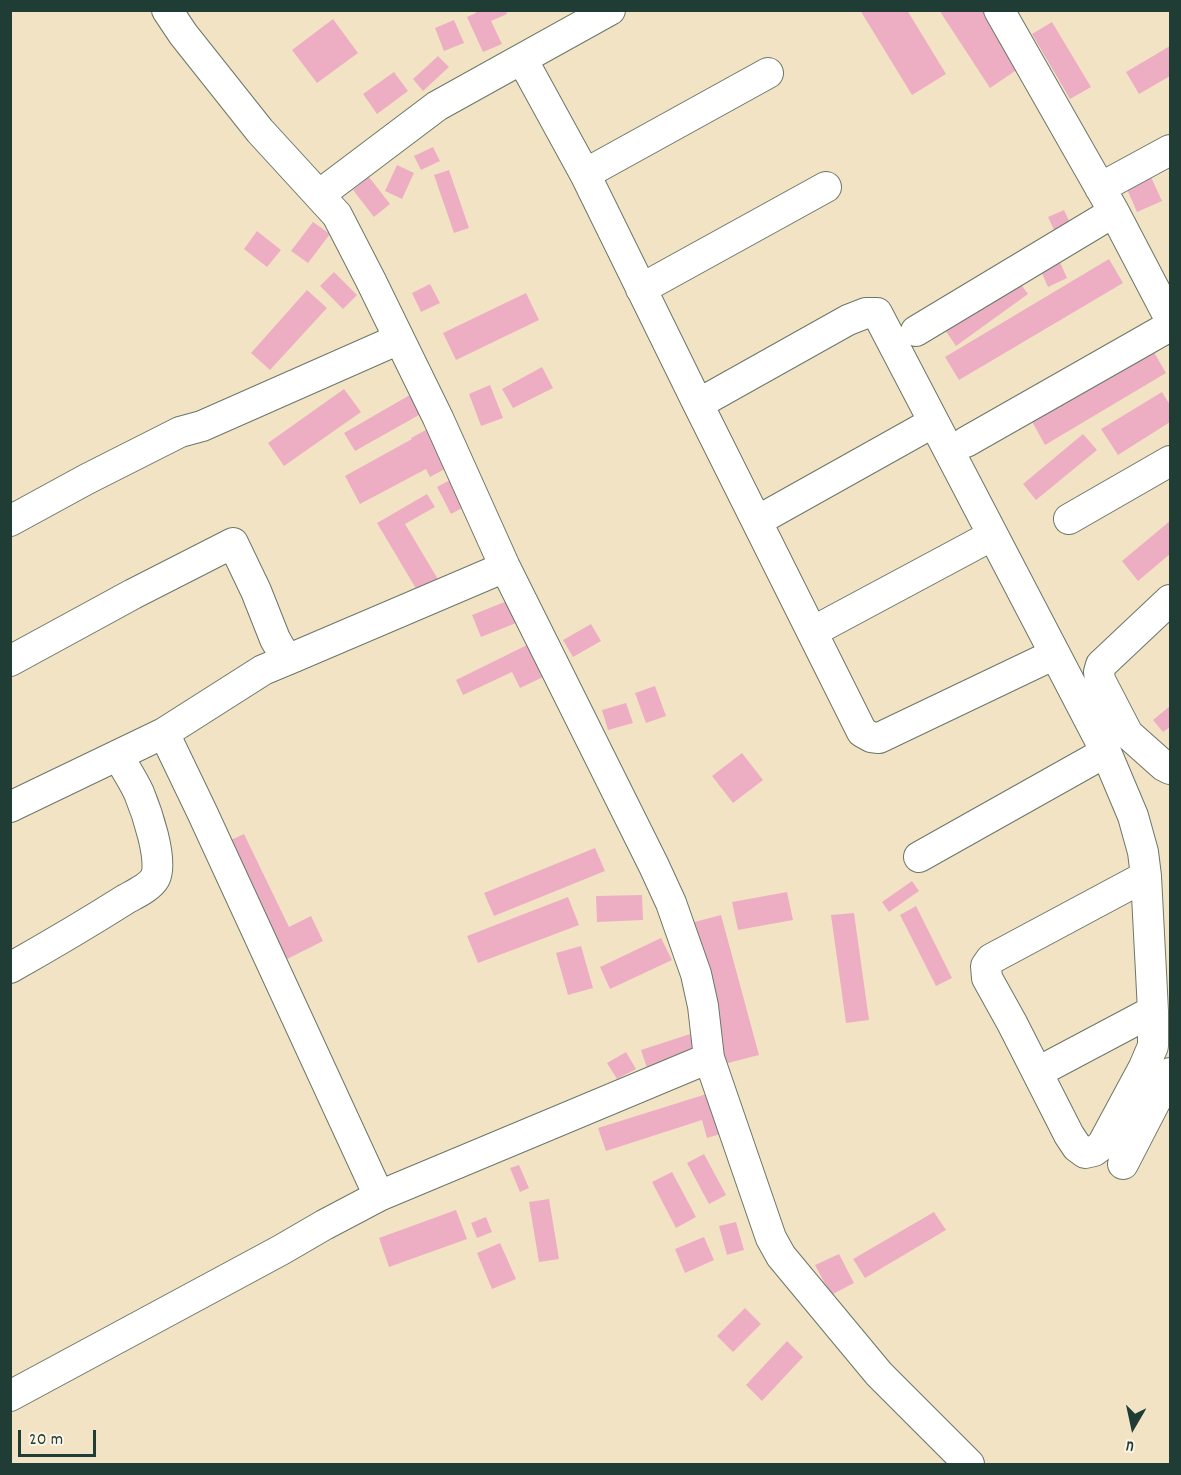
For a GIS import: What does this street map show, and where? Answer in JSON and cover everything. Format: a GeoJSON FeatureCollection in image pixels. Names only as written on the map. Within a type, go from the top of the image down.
{"type":"FeatureCollection","features":[{"type":"Feature","properties":{"kind":"street"},"geometry":{"type":"LineString","coordinates":[[167,10],[183,34],[260,131],[337,215],[372,281],[438,418],[505,567],[671,903],[696,974],[703,1006],[709,1058],[771,1238],[780,1256],[879,1374],[969,1464]]}},
{"type":"Feature","properties":{"kind":"street"},"geometry":{"type":"LineString","coordinates":[[319,195],[437,106],[610,10]]}},
{"type":"Feature","properties":{"kind":"street"},"geometry":{"type":"LineString","coordinates":[[966,442],[1169,315],[1107,200],[999,10]]}},
{"type":"Feature","properties":{"kind":"street"},"geometry":{"type":"LineString","coordinates":[[522,59],[585,174],[862,732],[879,738],[1055,654]]}},
{"type":"Feature","properties":{"kind":"street"},"geometry":{"type":"LineString","coordinates":[[585,174],[768,73]]}},
{"type":"Feature","properties":{"kind":"street"},"geometry":{"type":"LineString","coordinates":[[916,331],[1107,200],[1170,150]]}},
{"type":"Feature","properties":{"kind":"street"},"geometry":{"type":"LineString","coordinates":[[641,289],[826,187]]}},
{"type":"Feature","properties":{"kind":"street"},"geometry":{"type":"LineString","coordinates":[[698,404],[848,320],[866,313],[878,313],[1106,752],[1133,816],[1143,852],[1146,876],[1153,1011],[1153,1046],[1102,1145],[1094,1151],[1085,1153],[1077,1147],[987,978],[986,966],[991,959],[1146,876]]}},
{"type":"Feature","properties":{"kind":"street"},"geometry":{"type":"LineString","coordinates":[[10,521],[180,432],[202,426],[399,339]]}},
{"type":"Feature","properties":{"kind":"street"},"geometry":{"type":"LineString","coordinates":[[757,521],[934,422]]}},
{"type":"Feature","properties":{"kind":"street"},"geometry":{"type":"LineString","coordinates":[[1069,519],[1170,461]]}},
{"type":"Feature","properties":{"kind":"street"},"geometry":{"type":"LineString","coordinates":[[812,632],[993,535]]}},
{"type":"Feature","properties":{"kind":"street"},"geometry":{"type":"LineString","coordinates":[[10,661],[233,543],[286,660]]}},
{"type":"Feature","properties":{"kind":"street"},"geometry":{"type":"LineString","coordinates":[[10,807],[140,746],[263,670],[505,567]]}},
{"type":"Feature","properties":{"kind":"street"},"geometry":{"type":"LineString","coordinates":[[1168,765],[1128,734],[1100,680],[1099,672],[1101,665],[1170,600]]}},
{"type":"Feature","properties":{"kind":"street"},"geometry":{"type":"LineString","coordinates":[[140,746],[192,793],[379,1196]]}},
{"type":"Feature","properties":{"kind":"street"},"geometry":{"type":"LineString","coordinates":[[10,968],[99,917],[155,879],[158,863],[154,810],[139,793],[140,746]]}},
{"type":"Feature","properties":{"kind":"street"},"geometry":{"type":"LineString","coordinates":[[919,857],[1106,752]]}},
{"type":"Feature","properties":{"kind":"street"},"geometry":{"type":"LineString","coordinates":[[154,810],[192,793]]}},
{"type":"Feature","properties":{"kind":"street"},"geometry":{"type":"LineString","coordinates":[[1038,1072],[1153,1011]]}},
{"type":"Feature","properties":{"kind":"street"},"geometry":{"type":"LineString","coordinates":[[10,1396],[379,1196],[709,1058]]}},
{"type":"Feature","properties":{"kind":"street"},"geometry":{"type":"LineString","coordinates":[[1123,1164],[1170,1073]]}},
{"type":"Feature","properties":{"kind":"building"},"geometry":{"type":"Polygon","coordinates":[[[475,10],[506,10],[507,14],[491,21],[502,44],[483,52],[467,17],[476,13],[475,10]]]}},
{"type":"Feature","properties":{"kind":"building"},"geometry":{"type":"Polygon","coordinates":[[[860,10],[907,10],[946,74],[912,95],[860,10]]]}},
{"type":"Feature","properties":{"kind":"building"},"geometry":{"type":"Polygon","coordinates":[[[939,10],[984,10],[1021,67],[990,88],[939,10]]]}},
{"type":"Feature","properties":{"kind":"building"},"geometry":{"type":"Polygon","coordinates":[[[333,19],[358,53],[317,83],[292,50],[333,19]]]}},
{"type":"Feature","properties":{"kind":"building"},"geometry":{"type":"Polygon","coordinates":[[[454,20],[464,43],[444,51],[435,28],[454,20]]]}},
{"type":"Feature","properties":{"kind":"building"},"geometry":{"type":"Polygon","coordinates":[[[1052,22],[1091,87],[1070,99],[1032,34],[1052,22]]]}},
{"type":"Feature","properties":{"kind":"building"},"geometry":{"type":"Polygon","coordinates":[[[1170,46],[1170,76],[1139,94],[1126,72],[1170,46]]]}},
{"type":"Feature","properties":{"kind":"building"},"geometry":{"type":"Polygon","coordinates":[[[438,56],[449,67],[423,91],[413,79],[438,56]]]}},
{"type":"Feature","properties":{"kind":"building"},"geometry":{"type":"Polygon","coordinates":[[[394,72],[408,91],[377,114],[363,94],[394,72]]]}},
{"type":"Feature","properties":{"kind":"building"},"geometry":{"type":"Polygon","coordinates":[[[433,147],[440,161],[421,170],[414,156],[433,147]]]}},
{"type":"Feature","properties":{"kind":"building"},"geometry":{"type":"Polygon","coordinates":[[[397,165],[414,173],[402,199],[385,191],[397,165]]]}},
{"type":"Feature","properties":{"kind":"building"},"geometry":{"type":"Polygon","coordinates":[[[449,170],[469,228],[454,233],[434,175],[449,170]]]}},
{"type":"Feature","properties":{"kind":"building"},"geometry":{"type":"Polygon","coordinates":[[[369,177],[390,204],[374,217],[353,190],[369,177]]]}},
{"type":"Feature","properties":{"kind":"building"},"geometry":{"type":"Polygon","coordinates":[[[1151,177],[1162,201],[1137,212],[1126,187],[1151,177]]]}},
{"type":"Feature","properties":{"kind":"building"},"geometry":{"type":"Polygon","coordinates":[[[1064,210],[1072,227],[1056,234],[1048,217],[1064,210]]]}},
{"type":"Feature","properties":{"kind":"building"},"geometry":{"type":"Polygon","coordinates":[[[313,222],[330,234],[308,263],[291,251],[313,222]]]}},
{"type":"Feature","properties":{"kind":"building"},"geometry":{"type":"Polygon","coordinates":[[[257,231],[281,250],[267,267],[244,249],[257,231]]]}},
{"type":"Feature","properties":{"kind":"building"},"geometry":{"type":"Polygon","coordinates":[[[1109,259],[1123,283],[959,380],[945,357],[1109,259]]]}},
{"type":"Feature","properties":{"kind":"building"},"geometry":{"type":"Polygon","coordinates":[[[1059,260],[1067,278],[1048,287],[1040,269],[1059,260]]]}},
{"type":"Feature","properties":{"kind":"building"},"geometry":{"type":"Polygon","coordinates":[[[334,272],[357,295],[343,309],[320,286],[334,272]]]}},
{"type":"Feature","properties":{"kind":"building"},"geometry":{"type":"Polygon","coordinates":[[[1015,276],[1028,294],[956,346],[943,327],[1015,276]]]}},
{"type":"Feature","properties":{"kind":"building"},"geometry":{"type":"Polygon","coordinates":[[[430,284],[440,303],[421,312],[412,293],[430,284]]]}},
{"type":"Feature","properties":{"kind":"building"},"geometry":{"type":"Polygon","coordinates":[[[307,290],[327,308],[270,370],[251,353],[307,290]]]}},
{"type":"Feature","properties":{"kind":"building"},"geometry":{"type":"Polygon","coordinates":[[[526,293],[539,320],[456,360],[443,333],[526,293]]]}},
{"type":"Feature","properties":{"kind":"building"},"geometry":{"type":"Polygon","coordinates":[[[1151,347],[1166,373],[1045,445],[1030,418],[1151,347]]]}},
{"type":"Feature","properties":{"kind":"building"},"geometry":{"type":"Polygon","coordinates":[[[542,367],[553,388],[513,408],[502,389],[542,367]]]}},
{"type":"Feature","properties":{"kind":"building"},"geometry":{"type":"Polygon","coordinates":[[[490,385],[503,418],[481,426],[469,394],[490,385]]]}},
{"type":"Feature","properties":{"kind":"building"},"geometry":{"type":"Polygon","coordinates":[[[344,389],[361,412],[284,466],[268,443],[344,389]]]}},
{"type":"Feature","properties":{"kind":"building"},"geometry":{"type":"Polygon","coordinates":[[[415,392],[426,411],[355,451],[344,433],[415,392]]]}},
{"type":"Feature","properties":{"kind":"building"},"geometry":{"type":"Polygon","coordinates":[[[1162,392],[1170,405],[1170,422],[1118,455],[1101,429],[1162,392]]]}},
{"type":"Feature","properties":{"kind":"building"},"geometry":{"type":"Polygon","coordinates":[[[435,425],[454,464],[430,477],[426,469],[360,504],[345,476],[435,425]]]}},
{"type":"Feature","properties":{"kind":"building"},"geometry":{"type":"Polygon","coordinates":[[[1083,434],[1097,450],[1036,500],[1023,484],[1083,434]]]}},
{"type":"Feature","properties":{"kind":"building"},"geometry":{"type":"Polygon","coordinates":[[[450,480],[464,507],[451,514],[437,487],[450,480]]]}},
{"type":"Feature","properties":{"kind":"building"},"geometry":{"type":"Polygon","coordinates":[[[427,494],[435,507],[405,524],[442,586],[421,597],[377,523],[427,494]]]}},
{"type":"Feature","properties":{"kind":"building"},"geometry":{"type":"Polygon","coordinates":[[[1170,521],[1170,554],[1138,581],[1122,561],[1170,521]]]}},
{"type":"Feature","properties":{"kind":"building"},"geometry":{"type":"Polygon","coordinates":[[[507,601],[516,623],[481,637],[472,615],[507,601]]]}},
{"type":"Feature","properties":{"kind":"building"},"geometry":{"type":"Polygon","coordinates":[[[591,624],[601,641],[573,657],[563,640],[591,624]]]}},
{"type":"Feature","properties":{"kind":"building"},"geometry":{"type":"Polygon","coordinates":[[[527,645],[543,677],[520,688],[512,672],[463,695],[456,680],[527,645]]]}},
{"type":"Feature","properties":{"kind":"building"},"geometry":{"type":"Polygon","coordinates":[[[655,686],[666,716],[646,723],[635,693],[655,686]]]}},
{"type":"Feature","properties":{"kind":"building"},"geometry":{"type":"Polygon","coordinates":[[[626,703],[633,723],[608,730],[602,710],[626,703]]]}},
{"type":"Feature","properties":{"kind":"building"},"geometry":{"type":"Polygon","coordinates":[[[1170,706],[1170,727],[1163,732],[1153,720],[1170,706]]]}},
{"type":"Feature","properties":{"kind":"building"},"geometry":{"type":"Polygon","coordinates":[[[742,753],[763,780],[733,803],[712,776],[742,753]]]}},
{"type":"Feature","properties":{"kind":"building"},"geometry":{"type":"Polygon","coordinates":[[[244,834],[289,927],[311,916],[323,941],[283,961],[220,845],[244,834]]]}},
{"type":"Feature","properties":{"kind":"building"},"geometry":{"type":"Polygon","coordinates":[[[595,848],[605,871],[494,916],[484,893],[595,848]]]}},
{"type":"Feature","properties":{"kind":"building"},"geometry":{"type":"Polygon","coordinates":[[[912,881],[919,891],[889,912],[882,902],[912,881]]]}},
{"type":"Feature","properties":{"kind":"building"},"geometry":{"type":"Polygon","coordinates":[[[787,892],[793,920],[738,930],[732,902],[787,892]]]}},
{"type":"Feature","properties":{"kind":"building"},"geometry":{"type":"Polygon","coordinates":[[[642,895],[643,920],[597,922],[596,896],[642,895]]]}},
{"type":"Feature","properties":{"kind":"building"},"geometry":{"type":"Polygon","coordinates":[[[568,897],[579,925],[478,963],[467,936],[568,897]]]}},
{"type":"Feature","properties":{"kind":"building"},"geometry":{"type":"Polygon","coordinates":[[[916,906],[952,978],[936,986],[900,915],[916,906]]]}},
{"type":"Feature","properties":{"kind":"building"},"geometry":{"type":"Polygon","coordinates":[[[854,913],[869,1020],[846,1023],[831,915],[854,913]]]}},
{"type":"Feature","properties":{"kind":"building"},"geometry":{"type":"Polygon","coordinates":[[[721,915],[759,1055],[724,1064],[687,924],[721,915]]]}},
{"type":"Feature","properties":{"kind":"building"},"geometry":{"type":"Polygon","coordinates":[[[661,938],[672,960],[610,989],[600,967],[661,938]]]}},
{"type":"Feature","properties":{"kind":"building"},"geometry":{"type":"Polygon","coordinates":[[[581,946],[593,988],[568,995],[556,953],[581,946]]]}},
{"type":"Feature","properties":{"kind":"building"},"geometry":{"type":"Polygon","coordinates":[[[690,1034],[696,1052],[647,1068],[641,1050],[690,1034]]]}},
{"type":"Feature","properties":{"kind":"building"},"geometry":{"type":"Polygon","coordinates":[[[626,1052],[636,1069],[617,1079],[607,1063],[626,1052]]]}},
{"type":"Feature","properties":{"kind":"building"},"geometry":{"type":"Polygon","coordinates":[[[713,1092],[727,1132],[707,1138],[702,1120],[606,1151],[598,1128],[713,1092]]]}},
{"type":"Feature","properties":{"kind":"building"},"geometry":{"type":"Polygon","coordinates":[[[704,1154],[726,1195],[709,1204],[687,1163],[704,1154]]]}},
{"type":"Feature","properties":{"kind":"building"},"geometry":{"type":"Polygon","coordinates":[[[519,1165],[529,1188],[520,1192],[510,1168],[519,1165]]]}},
{"type":"Feature","properties":{"kind":"building"},"geometry":{"type":"Polygon","coordinates":[[[672,1172],[696,1217],[676,1228],[652,1182],[672,1172]]]}},
{"type":"Feature","properties":{"kind":"building"},"geometry":{"type":"Polygon","coordinates":[[[549,1199],[559,1259],[539,1262],[529,1202],[549,1199]]]}},
{"type":"Feature","properties":{"kind":"building"},"geometry":{"type":"Polygon","coordinates":[[[456,1210],[467,1239],[389,1267],[379,1238],[456,1210]]]}},
{"type":"Feature","properties":{"kind":"building"},"geometry":{"type":"Polygon","coordinates":[[[934,1212],[946,1230],[865,1278],[853,1259],[934,1212]]]}},
{"type":"Feature","properties":{"kind":"building"},"geometry":{"type":"Polygon","coordinates":[[[486,1217],[492,1232],[477,1238],[471,1223],[486,1217]]]}},
{"type":"Feature","properties":{"kind":"building"},"geometry":{"type":"Polygon","coordinates":[[[736,1222],[744,1250],[727,1255],[719,1226],[736,1222]]]}},
{"type":"Feature","properties":{"kind":"building"},"geometry":{"type":"Polygon","coordinates":[[[704,1237],[714,1260],[685,1273],[675,1249],[704,1237]]]}},
{"type":"Feature","properties":{"kind":"building"},"geometry":{"type":"Polygon","coordinates":[[[500,1243],[516,1279],[492,1289],[477,1253],[500,1243]]]}},
{"type":"Feature","properties":{"kind":"building"},"geometry":{"type":"Polygon","coordinates":[[[839,1254],[854,1283],[831,1295],[815,1265],[839,1254]]]}},
{"type":"Feature","properties":{"kind":"building"},"geometry":{"type":"Polygon","coordinates":[[[745,1308],[761,1324],[733,1352],[717,1336],[745,1308]]]}},
{"type":"Feature","properties":{"kind":"building"},"geometry":{"type":"Polygon","coordinates":[[[787,1341],[803,1357],[762,1401],[746,1385],[787,1341]]]}}]}
